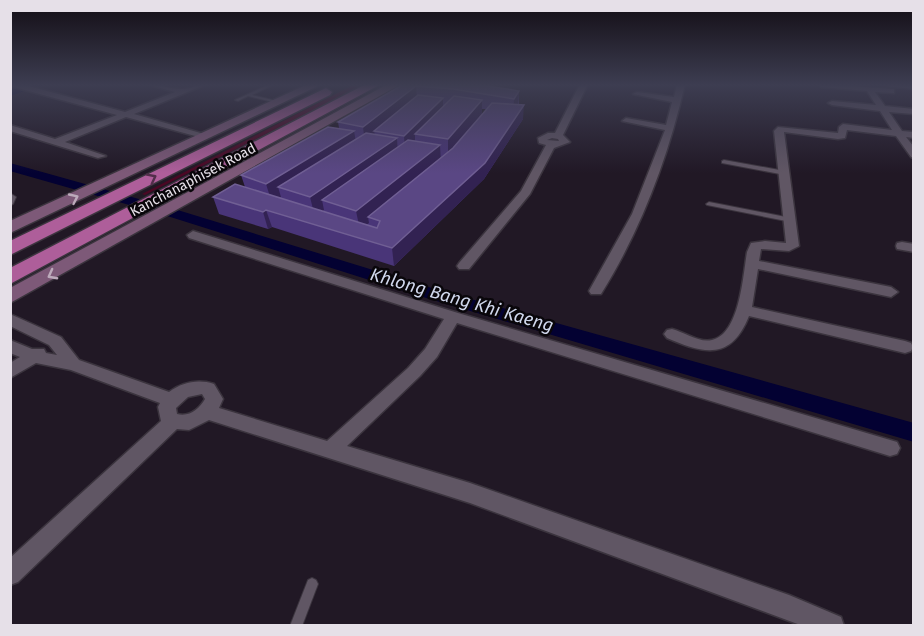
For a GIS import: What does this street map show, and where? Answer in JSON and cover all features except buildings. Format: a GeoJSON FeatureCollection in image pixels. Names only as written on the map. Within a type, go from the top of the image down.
{"type":"FeatureCollection","features":[{"type":"Feature","properties":{"kind":"highway","name":"Kanchanaphisek Road"},"geometry":{"type":"LineString","coordinates":[[10,249],[282,114]]}},
{"type":"Feature","properties":{"kind":"highway","name":"Kanchanaphisek Road"},"geometry":{"type":"LineString","coordinates":[[10,277],[319,114]]}},
{"type":"Feature","properties":{"kind":"main road"},"geometry":{"type":"LineString","coordinates":[[16,225],[252,114]]}},
{"type":"Feature","properties":{"kind":"main road"},"geometry":{"type":"LineString","coordinates":[[10,297],[346,114]]}},
{"type":"Feature","properties":{"kind":"street"},"geometry":{"type":"LineString","coordinates":[[120,114],[206,136]]}},
{"type":"Feature","properties":{"kind":"street"},"geometry":{"type":"LineString","coordinates":[[56,142],[128,114]]}},
{"type":"Feature","properties":{"kind":"street"},"geometry":{"type":"LineString","coordinates":[[464,266],[526,192],[569,114]]}},
{"type":"Feature","properties":{"kind":"street"},"geometry":{"type":"LineString","coordinates":[[596,291],[638,214],[674,114]]}},
{"type":"Feature","properties":{"kind":"street"},"geometry":{"type":"LineString","coordinates":[[887,114],[907,135],[914,155]]}},
{"type":"Feature","properties":{"kind":"street"},"geometry":{"type":"LineString","coordinates":[[626,121],[670,128]]}},
{"type":"Feature","properties":{"kind":"street"},"geometry":{"type":"LineString","coordinates":[[672,334],[700,344],[715,346],[723,341],[734,330],[744,310],[756,246],[769,244],[790,248],[793,246],[779,131],[781,129],[842,136],[843,128],[848,127],[907,135]]}},
{"type":"Feature","properties":{"kind":"street"},"geometry":{"type":"LineString","coordinates":[[10,128],[101,156]]}},
{"type":"Feature","properties":{"kind":"street"},"geometry":{"type":"LineString","coordinates":[[194,235],[890,448]]}},
{"type":"Feature","properties":{"kind":"street"},"geometry":{"type":"LineString","coordinates":[[753,264],[891,292]]}},
{"type":"Feature","properties":{"kind":"street"},"geometry":{"type":"LineString","coordinates":[[744,310],[904,347]]}},
{"type":"Feature","properties":{"kind":"street"},"geometry":{"type":"LineString","coordinates":[[332,449],[414,372],[430,353],[453,316]]}},
{"type":"Feature","properties":{"kind":"street"},"geometry":{"type":"LineString","coordinates":[[10,319],[55,341],[74,364]]}},
{"type":"Feature","properties":{"kind":"street"},"geometry":{"type":"LineString","coordinates":[[10,372],[55,341]]}},
{"type":"Feature","properties":{"kind":"street"},"geometry":{"type":"LineString","coordinates":[[10,346],[33,357],[74,364],[171,400]]}},
{"type":"Feature","properties":{"kind":"street"},"geometry":{"type":"LineString","coordinates":[[10,574],[173,421],[193,421],[207,412],[214,399],[208,389],[202,387],[185,390],[171,400],[166,413],[173,421]]}},
{"type":"Feature","properties":{"kind":"street"},"geometry":{"type":"LineString","coordinates":[[207,412],[470,493],[778,603],[832,626]]}},
{"type":"Feature","properties":{"kind":"lane"},"geometry":{"type":"LineString","coordinates":[[724,162],[785,173]]}},
{"type":"Feature","properties":{"kind":"lane"},"geometry":{"type":"LineString","coordinates":[[10,195],[13,197],[10,204]]}},
{"type":"Feature","properties":{"kind":"lane"},"geometry":{"type":"LineString","coordinates":[[709,204],[791,220]]}},
{"type":"Feature","properties":{"kind":"lane"},"geometry":{"type":"LineString","coordinates":[[297,626],[312,584]]}},
{"type":"Feature","properties":{"kind":"shaded area"},"geometry":{"type":"Polygon","coordinates":[[[298,114],[306,114],[145,195],[142,194],[298,114]]]}},
{"type":"Feature","properties":{"kind":"waterway","name":"Khlong Bang Khi Kaeng"},"geometry":{"type":"LineString","coordinates":[[10,167],[166,211],[429,293],[914,433]]}}]}
